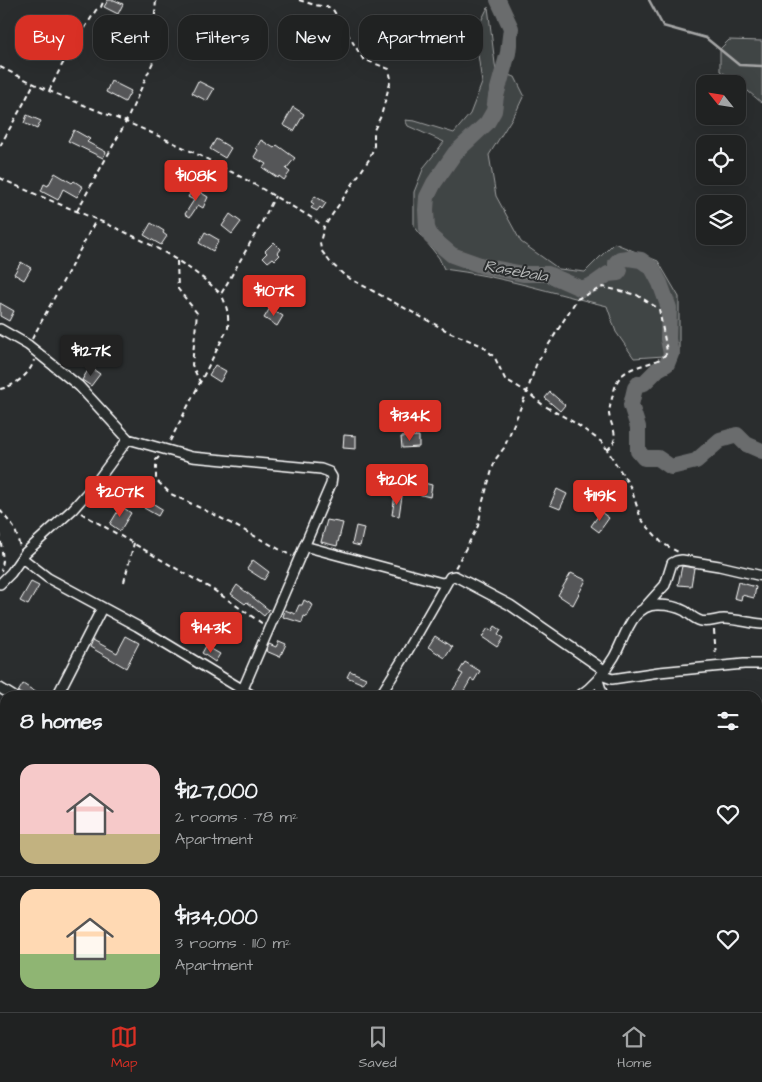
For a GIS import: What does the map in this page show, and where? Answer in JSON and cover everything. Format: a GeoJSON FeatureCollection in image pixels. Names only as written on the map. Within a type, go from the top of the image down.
{"type":"FeatureCollection","features":[{"type":"Feature","properties":{"kind":"street"},"geometry":{"type":"LineString","coordinates":[[0,329],[28,345],[78,386],[128,440],[165,451],[209,460],[329,472],[332,477],[331,484],[243,691]]}},
{"type":"Feature","properties":{"kind":"street"},"geometry":{"type":"LineString","coordinates":[[0,584],[11,574],[24,556],[73,509],[95,484],[128,440]]}},
{"type":"Feature","properties":{"kind":"street"},"geometry":{"type":"LineString","coordinates":[[304,546],[442,582],[455,576],[510,605],[601,675],[612,679],[659,672],[762,664]]}},
{"type":"Feature","properties":{"kind":"street"},"geometry":{"type":"LineString","coordinates":[[24,556],[48,578],[137,626],[237,691]]}},
{"type":"Feature","properties":{"kind":"street"},"geometry":{"type":"LineString","coordinates":[[586,691],[591,688],[614,657],[636,616],[664,585],[672,563],[676,560],[737,569],[762,576]]}},
{"type":"Feature","properties":{"kind":"street"},"geometry":{"type":"LineString","coordinates":[[383,691],[449,579]]}},
{"type":"Feature","properties":{"kind":"street"},"geometry":{"type":"LineString","coordinates":[[645,607],[657,605],[673,607],[685,611],[695,619],[702,621],[711,622],[722,619],[762,624]]}},
{"type":"Feature","properties":{"kind":"street"},"geometry":{"type":"LineString","coordinates":[[60,691],[102,608]]}},
{"type":"Feature","properties":{"kind":"street"},"geometry":{"type":"LineString","coordinates":[[601,675],[603,691]]}},
{"type":"Feature","properties":{"kind":"path"},"geometry":{"type":"LineString","coordinates":[[49,91],[62,65],[104,0]]}},
{"type":"Feature","properties":{"kind":"path"},"geometry":{"type":"LineString","coordinates":[[77,211],[126,122],[153,62],[159,34],[154,26],[156,0]]}},
{"type":"Feature","properties":{"kind":"path"},"geometry":{"type":"LineString","coordinates":[[299,0],[332,8],[363,59],[389,68],[391,79],[381,116],[374,130],[374,146],[370,158],[324,227],[320,242],[321,250],[330,262],[345,276],[451,333],[483,346],[495,358],[505,380],[527,392],[543,405],[575,423],[603,443],[631,488],[641,519],[662,542],[679,552],[682,560]]}},
{"type":"Feature","properties":{"kind":"path"},"geometry":{"type":"LineString","coordinates":[[0,67],[49,91],[157,135],[240,175],[324,227]]}},
{"type":"Feature","properties":{"kind":"path"},"geometry":{"type":"LineString","coordinates":[[0,146],[34,82]]}},
{"type":"Feature","properties":{"kind":"path"},"geometry":{"type":"LineString","coordinates":[[0,178],[142,241],[177,261],[221,294],[229,316],[228,328],[165,451],[156,460],[156,480],[171,494],[299,559]]}},
{"type":"Feature","properties":{"kind":"path"},"geometry":{"type":"LineString","coordinates":[[221,294],[275,196]]}},
{"type":"Feature","properties":{"kind":"path"},"geometry":{"type":"LineString","coordinates":[[28,345],[96,219]]}},
{"type":"Feature","properties":{"kind":"path"},"geometry":{"type":"LineString","coordinates":[[177,261],[178,289],[197,313],[192,365],[200,382]]}},
{"type":"Feature","properties":{"kind":"path"},"geometry":{"type":"LineString","coordinates":[[449,579],[478,526],[482,501],[495,460],[504,448],[536,365],[577,299],[603,287],[638,295],[659,309],[666,354],[662,359],[642,364],[618,380],[609,414],[615,437],[611,447],[607,450]]}},
{"type":"Feature","properties":{"kind":"path"},"geometry":{"type":"LineString","coordinates":[[0,389],[18,381],[33,364],[37,353]]}},
{"type":"Feature","properties":{"kind":"path"},"geometry":{"type":"LineString","coordinates":[[73,509],[215,591],[270,629]]}},
{"type":"Feature","properties":{"kind":"path"},"geometry":{"type":"LineString","coordinates":[[0,510],[15,530],[24,556]]}},
{"type":"Feature","properties":{"kind":"path"},"geometry":{"type":"LineString","coordinates":[[0,534],[3,561],[1,573]]}},
{"type":"Feature","properties":{"kind":"path"},"geometry":{"type":"LineString","coordinates":[[124,582],[134,543]]}},
{"type":"Feature","properties":{"kind":"path"},"geometry":{"type":"LineString","coordinates":[[711,622],[715,631],[716,667]]}},
{"type":"Feature","properties":{"kind":"shaded area"},"geometry":{"type":"Polygon","coordinates":[[[488,7],[496,72],[515,77],[524,95],[517,110],[489,155],[496,196],[521,242],[559,269],[585,272],[614,243],[658,261],[679,297],[679,355],[634,358],[616,332],[607,306],[506,280],[444,269],[439,258],[414,226],[414,192],[424,167],[444,142],[408,126],[405,120],[415,121],[454,133],[470,114],[482,83],[479,60],[483,60],[483,17],[488,7]]]}},
{"type":"Feature","properties":{"kind":"shaded area"},"geometry":{"type":"Polygon","coordinates":[[[729,40],[762,41],[762,103],[746,89],[746,75],[727,75],[720,71],[720,49],[729,40]]]}},
{"type":"Feature","properties":{"kind":"building"},"geometry":{"type":"Polygon","coordinates":[[[108,0],[114,0],[123,4],[118,14],[104,7],[108,0]]]}},
{"type":"Feature","properties":{"kind":"building"},"geometry":{"type":"Polygon","coordinates":[[[111,81],[131,91],[125,102],[106,92],[111,81]]]}},
{"type":"Feature","properties":{"kind":"building"},"geometry":{"type":"Polygon","coordinates":[[[198,81],[214,89],[207,101],[192,93],[198,81]]]}},
{"type":"Feature","properties":{"kind":"building"},"geometry":{"type":"Polygon","coordinates":[[[293,107],[304,114],[294,131],[283,125],[293,107]]]}},
{"type":"Feature","properties":{"kind":"building"},"geometry":{"type":"Polygon","coordinates":[[[27,115],[41,121],[37,129],[24,123],[27,115]]]}},
{"type":"Feature","properties":{"kind":"building"},"geometry":{"type":"Polygon","coordinates":[[[74,130],[90,139],[87,142],[106,152],[103,158],[68,141],[74,130]]]}},
{"type":"Feature","properties":{"kind":"building"},"geometry":{"type":"Polygon","coordinates":[[[216,139],[231,148],[225,158],[210,149],[216,139]]]}},
{"type":"Feature","properties":{"kind":"building"},"geometry":{"type":"Polygon","coordinates":[[[261,140],[274,148],[277,145],[295,158],[286,169],[290,172],[284,180],[263,168],[266,164],[254,157],[258,150],[256,148],[261,140]]]}},
{"type":"Feature","properties":{"kind":"building"},"geometry":{"type":"Polygon","coordinates":[[[55,173],[83,187],[77,197],[63,189],[58,200],[41,191],[44,184],[48,186],[55,173]]]}},
{"type":"Feature","properties":{"kind":"building"},"geometry":{"type":"Polygon","coordinates":[[[192,190],[199,195],[200,192],[208,197],[203,208],[198,205],[190,217],[185,214],[194,200],[188,197],[192,190]]]}},
{"type":"Feature","properties":{"kind":"building"},"geometry":{"type":"Polygon","coordinates":[[[315,196],[326,203],[322,209],[320,207],[317,211],[311,208],[314,204],[311,202],[315,196]]]}},
{"type":"Feature","properties":{"kind":"building"},"geometry":{"type":"Polygon","coordinates":[[[230,214],[241,222],[232,234],[222,226],[230,214]]]}},
{"type":"Feature","properties":{"kind":"building"},"geometry":{"type":"Polygon","coordinates":[[[151,223],[164,231],[163,233],[167,236],[161,245],[144,235],[151,223]]]}},
{"type":"Feature","properties":{"kind":"building"},"geometry":{"type":"Polygon","coordinates":[[[205,232],[219,240],[213,251],[199,243],[205,232]]]}},
{"type":"Feature","properties":{"kind":"building"},"geometry":{"type":"Polygon","coordinates":[[[274,242],[281,249],[278,253],[280,255],[275,260],[273,258],[268,262],[263,257],[267,253],[265,251],[274,242]]]}},
{"type":"Feature","properties":{"kind":"building"},"geometry":{"type":"Polygon","coordinates":[[[21,262],[31,268],[24,280],[14,274],[21,262]]]}},
{"type":"Feature","properties":{"kind":"building"},"geometry":{"type":"Polygon","coordinates":[[[0,303],[14,311],[9,321],[0,316],[0,303]]]}},
{"type":"Feature","properties":{"kind":"building"},"geometry":{"type":"Polygon","coordinates":[[[270,308],[283,316],[277,326],[264,318],[270,308]]]}},
{"type":"Feature","properties":{"kind":"building"},"geometry":{"type":"Polygon","coordinates":[[[215,365],[226,371],[220,382],[209,375],[215,365]]]}},
{"type":"Feature","properties":{"kind":"building"},"geometry":{"type":"Polygon","coordinates":[[[90,367],[100,374],[91,386],[82,380],[90,367]]]}},
{"type":"Feature","properties":{"kind":"building"},"geometry":{"type":"Polygon","coordinates":[[[550,392],[565,405],[560,411],[545,398],[550,392]]]}},
{"type":"Feature","properties":{"kind":"building"},"geometry":{"type":"Polygon","coordinates":[[[344,435],[356,436],[356,449],[343,448],[344,435]]]}},
{"type":"Feature","properties":{"kind":"building"},"geometry":{"type":"Polygon","coordinates":[[[419,436],[419,447],[402,448],[401,437],[419,436]]]}},
{"type":"Feature","properties":{"kind":"building"},"geometry":{"type":"Polygon","coordinates":[[[416,481],[432,485],[430,497],[413,493],[416,481]]]}},
{"type":"Feature","properties":{"kind":"building"},"geometry":{"type":"Polygon","coordinates":[[[557,489],[567,494],[560,509],[550,505],[557,489]]]}},
{"type":"Feature","properties":{"kind":"building"},"geometry":{"type":"Polygon","coordinates":[[[395,495],[402,496],[399,516],[392,515],[395,495]]]}},
{"type":"Feature","properties":{"kind":"building"},"geometry":{"type":"Polygon","coordinates":[[[149,501],[162,509],[158,516],[144,508],[149,501]]]}},
{"type":"Feature","properties":{"kind":"building"},"geometry":{"type":"Polygon","coordinates":[[[121,506],[131,513],[120,531],[110,524],[121,506]]]}},
{"type":"Feature","properties":{"kind":"building"},"geometry":{"type":"Polygon","coordinates":[[[601,512],[609,518],[599,532],[591,526],[601,512]]]}},
{"type":"Feature","properties":{"kind":"building"},"geometry":{"type":"Polygon","coordinates":[[[327,520],[343,523],[337,546],[321,542],[327,520]]]}},
{"type":"Feature","properties":{"kind":"building"},"geometry":{"type":"Polygon","coordinates":[[[356,526],[364,528],[360,546],[352,544],[356,526]]]}},
{"type":"Feature","properties":{"kind":"building"},"geometry":{"type":"Polygon","coordinates":[[[253,560],[269,572],[264,580],[247,569],[253,560]]]}},
{"type":"Feature","properties":{"kind":"building"},"geometry":{"type":"Polygon","coordinates":[[[682,566],[694,568],[691,586],[678,585],[682,566]]]}},
{"type":"Feature","properties":{"kind":"building"},"geometry":{"type":"Polygon","coordinates":[[[571,573],[586,580],[573,605],[558,595],[571,573]]]}},
{"type":"Feature","properties":{"kind":"building"},"geometry":{"type":"Polygon","coordinates":[[[31,582],[39,586],[28,605],[20,601],[31,582]]]}},
{"type":"Feature","properties":{"kind":"building"},"geometry":{"type":"Polygon","coordinates":[[[738,582],[756,587],[754,598],[742,595],[741,600],[734,598],[738,582]]]}},
{"type":"Feature","properties":{"kind":"building"},"geometry":{"type":"Polygon","coordinates":[[[237,585],[269,610],[264,616],[247,602],[245,604],[231,594],[237,585]]]}},
{"type":"Feature","properties":{"kind":"building"},"geometry":{"type":"Polygon","coordinates":[[[304,600],[313,605],[307,617],[304,616],[302,623],[283,617],[285,610],[295,614],[299,605],[302,605],[304,600]]]}},
{"type":"Feature","properties":{"kind":"building"},"geometry":{"type":"Polygon","coordinates":[[[495,626],[501,630],[498,635],[503,638],[497,647],[482,637],[488,628],[492,631],[495,626]]]}},
{"type":"Feature","properties":{"kind":"building"},"geometry":{"type":"Polygon","coordinates":[[[126,636],[139,643],[126,668],[90,647],[93,640],[117,653],[126,636]]]}},
{"type":"Feature","properties":{"kind":"building"},"geometry":{"type":"Polygon","coordinates":[[[435,636],[452,647],[445,658],[428,647],[435,636]]]}},
{"type":"Feature","properties":{"kind":"building"},"geometry":{"type":"Polygon","coordinates":[[[279,641],[286,644],[280,657],[266,651],[269,644],[276,647],[279,641]]]}},
{"type":"Feature","properties":{"kind":"building"},"geometry":{"type":"Polygon","coordinates":[[[206,646],[220,654],[215,662],[202,653],[206,646]]]}},
{"type":"Feature","properties":{"kind":"building"},"geometry":{"type":"Polygon","coordinates":[[[465,662],[480,671],[474,681],[471,679],[464,691],[454,691],[453,690],[463,674],[459,672],[465,662]]]}},
{"type":"Feature","properties":{"kind":"building"},"geometry":{"type":"Polygon","coordinates":[[[350,671],[366,678],[363,684],[347,677],[350,671]]]}},
{"type":"Feature","properties":{"kind":"building"},"geometry":{"type":"Polygon","coordinates":[[[23,684],[34,691],[19,691],[23,684]]]}},
{"type":"Feature","properties":{"kind":"waterway","name":"Rasebala"},"geometry":{"type":"LineString","coordinates":[[498,0],[511,28],[508,53],[496,96],[494,111],[487,123],[455,153],[434,183],[427,197],[426,210],[427,228],[431,237],[452,255],[483,266],[523,274],[548,274],[582,289],[594,284],[608,274],[618,273],[620,270],[616,263],[620,259],[641,260],[652,268],[669,308],[668,339],[671,354],[667,364],[635,388],[631,405],[638,427],[638,451],[644,458],[658,458],[671,467],[696,461],[720,440],[737,435],[746,444],[762,451]]}},
{"type":"Feature","properties":{"kind":"waterway"},"geometry":{"type":"LineString","coordinates":[[649,0],[663,26],[706,38],[739,65],[762,66]]}}]}
